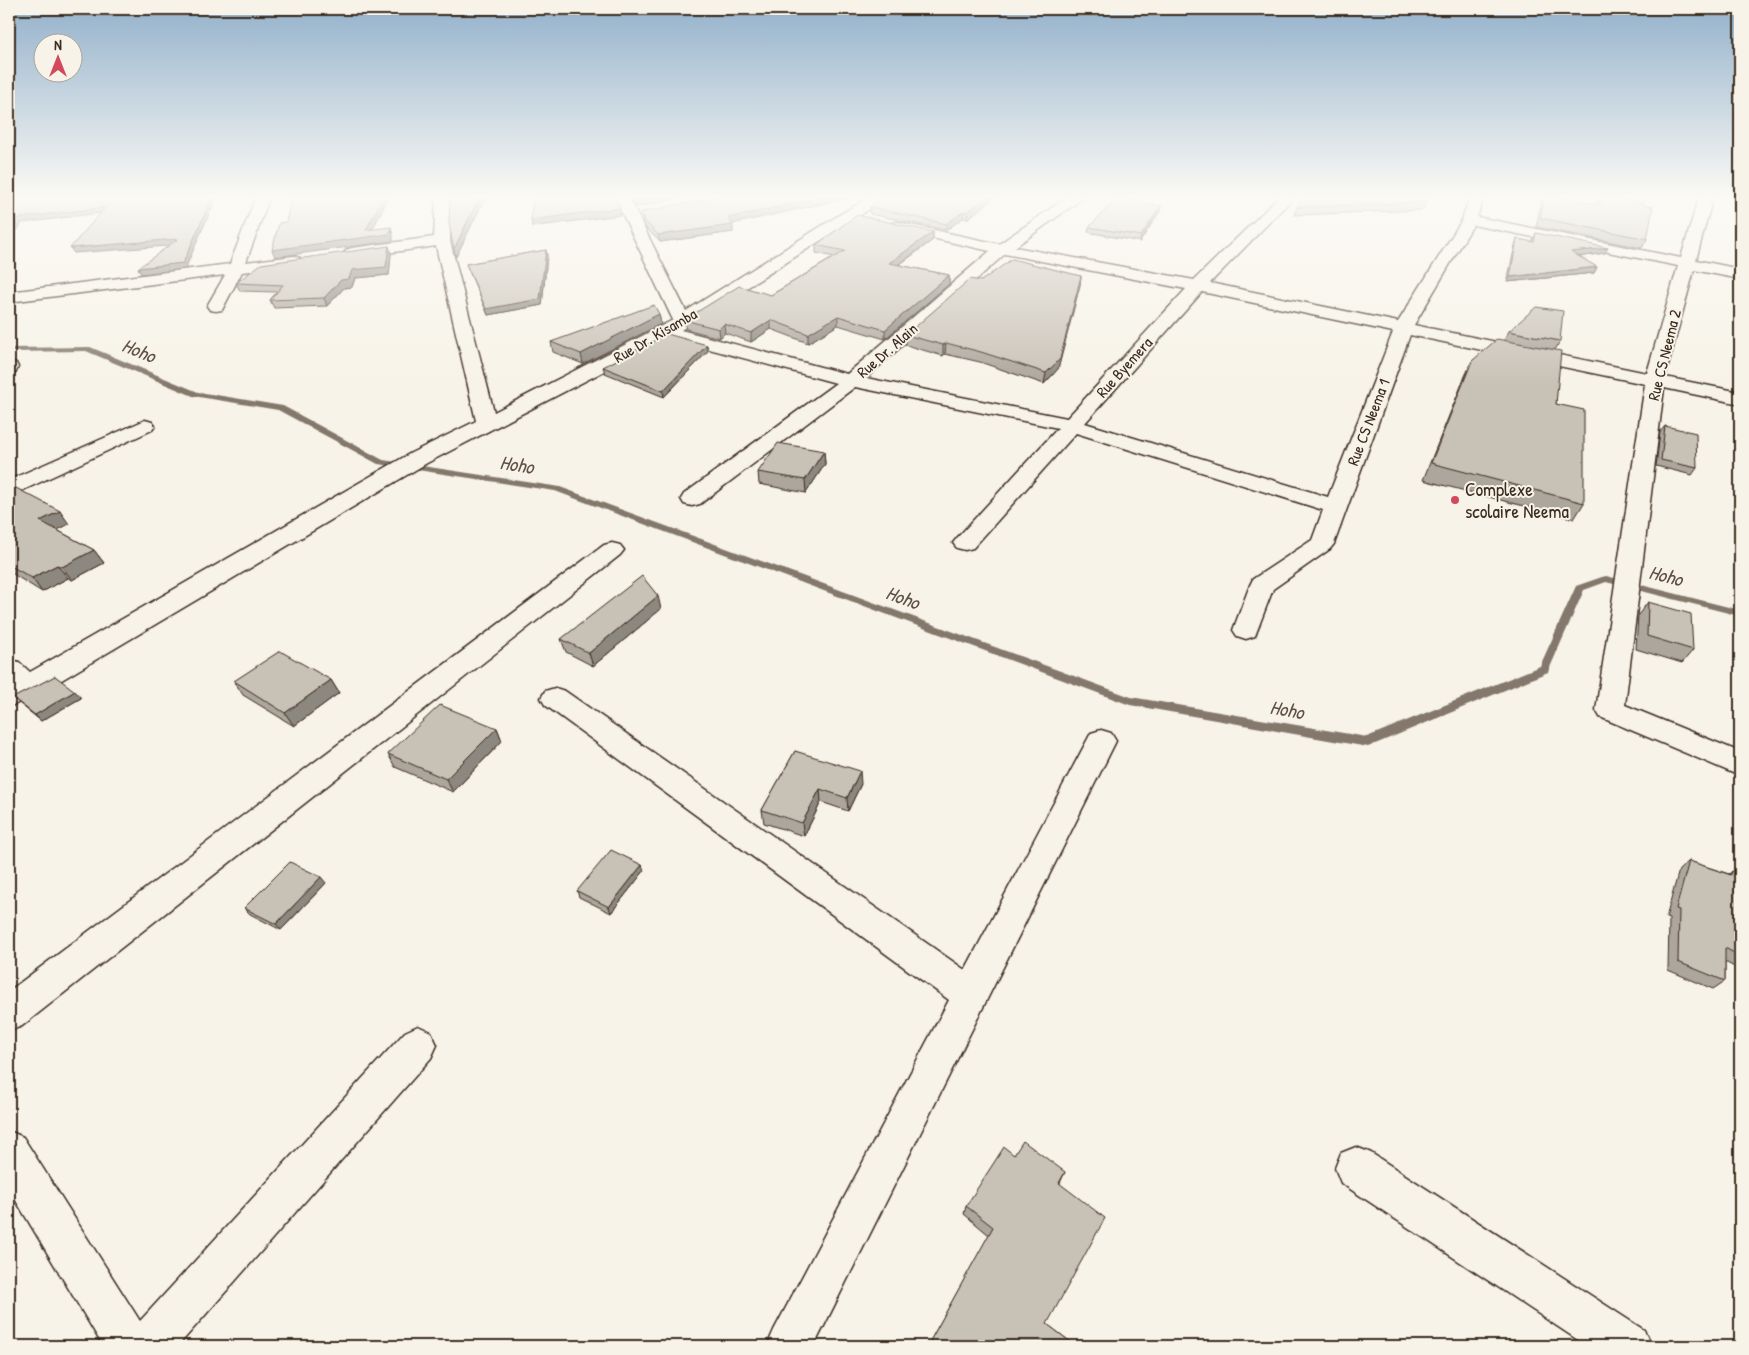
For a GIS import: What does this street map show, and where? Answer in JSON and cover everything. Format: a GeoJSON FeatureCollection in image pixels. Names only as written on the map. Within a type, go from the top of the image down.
{"type":"FeatureCollection","features":[{"type":"Feature","properties":{"kind":"street"},"geometry":{"type":"LineString","coordinates":[[216,306],[240,259]]}},
{"type":"Feature","properties":{"kind":"street"},"geometry":{"type":"LineString","coordinates":[[9,297],[236,270],[306,259]]}},
{"type":"Feature","properties":{"kind":"street"},"geometry":{"type":"LineString","coordinates":[[446,259],[487,424]]}},
{"type":"Feature","properties":{"kind":"street"},"geometry":{"type":"LineString","coordinates":[[652,259],[682,320]]}},
{"type":"Feature","properties":{"kind":"street","name":"Rue Dr. Kisamba"},"geometry":{"type":"LineString","coordinates":[[18,692],[419,458],[666,332],[779,259]]}},
{"type":"Feature","properties":{"kind":"street","name":"Rue Dr. Alain"},"geometry":{"type":"LineString","coordinates":[[692,499],[851,381],[990,259]]}},
{"type":"Feature","properties":{"kind":"street"},"geometry":{"type":"LineString","coordinates":[[1056,259],[1198,286],[1740,398]]}},
{"type":"Feature","properties":{"kind":"street","name":"Rue Byemera"},"geometry":{"type":"LineString","coordinates":[[965,543],[1198,286],[1225,259]]}},
{"type":"Feature","properties":{"kind":"street","name":"Rue CS Neema 1"},"geometry":{"type":"LineString","coordinates":[[1246,630],[1262,585],[1322,544],[1403,329],[1445,259]]}},
{"type":"Feature","properties":{"kind":"street"},"geometry":{"type":"LineString","coordinates":[[1665,259],[1740,274]]}},
{"type":"Feature","properties":{"kind":"street","name":"Rue CS Neema 2"},"geometry":{"type":"LineString","coordinates":[[1690,259],[1655,380],[1610,710],[1740,764]]}},
{"type":"Feature","properties":{"kind":"street"},"geometry":{"type":"LineString","coordinates":[[666,332],[851,381],[1071,425],[1336,507]]}},
{"type":"Feature","properties":{"kind":"street"},"geometry":{"type":"LineString","coordinates":[[9,488],[146,426]]}},
{"type":"Feature","properties":{"kind":"street"},"geometry":{"type":"LineString","coordinates":[[9,1013],[612,550]]}},
{"type":"Feature","properties":{"kind":"street"},"geometry":{"type":"LineString","coordinates":[[9,669],[18,692]]}},
{"type":"Feature","properties":{"kind":"street"},"geometry":{"type":"LineString","coordinates":[[555,698],[971,995]]}},
{"type":"Feature","properties":{"kind":"street"},"geometry":{"type":"LineString","coordinates":[[790,1346],[1101,741]]}},
{"type":"Feature","properties":{"kind":"street"},"geometry":{"type":"LineString","coordinates":[[148,1346],[418,1045]]}},
{"type":"Feature","properties":{"kind":"street"},"geometry":{"type":"LineString","coordinates":[[9,1151],[129,1346]]}},
{"type":"Feature","properties":{"kind":"street"},"geometry":{"type":"LineString","coordinates":[[1356,1168],[1628,1346]]}},
{"type":"Feature","properties":{"kind":"building"},"geometry":{"type":"Polygon","coordinates":[[[150,259],[185,259],[183,263],[138,268],[150,259]]]}},
{"type":"Feature","properties":{"kind":"building"},"geometry":{"type":"Polygon","coordinates":[[[295,259],[387,259],[386,267],[352,270],[349,279],[341,280],[324,298],[270,300],[283,285],[236,283],[261,264],[295,259]]]}},
{"type":"Feature","properties":{"kind":"building"},"geometry":{"type":"Polygon","coordinates":[[[493,259],[545,259],[540,299],[486,309],[466,264],[493,259]]]}},
{"type":"Feature","properties":{"kind":"building"},"geometry":{"type":"Polygon","coordinates":[[[831,259],[894,259],[889,263],[949,275],[885,330],[838,316],[808,334],[771,320],[751,333],[724,324],[719,329],[684,320],[739,286],[771,295],[831,259]]]}},
{"type":"Feature","properties":{"kind":"building"},"geometry":{"type":"Polygon","coordinates":[[[1012,259],[1081,276],[1060,359],[1046,373],[981,352],[946,343],[943,345],[906,335],[970,279],[981,281],[1012,259]]]}},
{"type":"Feature","properties":{"kind":"building"},"geometry":{"type":"Polygon","coordinates":[[[1513,259],[1584,259],[1597,267],[1510,277],[1513,259]]]}},
{"type":"Feature","properties":{"kind":"building"},"geometry":{"type":"Polygon","coordinates":[[[654,305],[659,314],[581,354],[551,342],[654,305]]]}},
{"type":"Feature","properties":{"kind":"building"},"geometry":{"type":"Polygon","coordinates":[[[1536,307],[1563,311],[1560,341],[1509,331],[1536,307]]]}},
{"type":"Feature","properties":{"kind":"building"},"geometry":{"type":"Polygon","coordinates":[[[667,334],[707,345],[663,391],[603,367],[667,334]]]}},
{"type":"Feature","properties":{"kind":"building"},"geometry":{"type":"Polygon","coordinates":[[[1497,339],[1561,351],[1556,404],[1584,410],[1584,503],[1431,463],[1472,361],[1497,339]]]}},
{"type":"Feature","properties":{"kind":"building"},"geometry":{"type":"Polygon","coordinates":[[[1665,426],[1696,433],[1697,468],[1661,460],[1665,426]]]}},
{"type":"Feature","properties":{"kind":"building"},"geometry":{"type":"Polygon","coordinates":[[[778,443],[824,451],[805,480],[758,472],[778,443]]]}},
{"type":"Feature","properties":{"kind":"building"},"geometry":{"type":"Polygon","coordinates":[[[16,488],[60,511],[40,521],[94,550],[62,567],[57,565],[32,578],[9,565],[9,491],[16,488]]]}},
{"type":"Feature","properties":{"kind":"building"},"geometry":{"type":"Polygon","coordinates":[[[642,576],[658,596],[589,653],[561,639],[642,576]]]}},
{"type":"Feature","properties":{"kind":"building"},"geometry":{"type":"Polygon","coordinates":[[[1648,602],[1691,614],[1693,650],[1647,636],[1648,602]]]}},
{"type":"Feature","properties":{"kind":"building"},"geometry":{"type":"Polygon","coordinates":[[[280,651],[331,680],[285,713],[234,681],[280,651]]]}},
{"type":"Feature","properties":{"kind":"building"},"geometry":{"type":"Polygon","coordinates":[[[55,676],[75,691],[35,715],[13,698],[55,676]]]}},
{"type":"Feature","properties":{"kind":"building"},"geometry":{"type":"Polygon","coordinates":[[[440,705],[497,728],[446,779],[388,754],[440,705]]]}},
{"type":"Feature","properties":{"kind":"building"},"geometry":{"type":"Polygon","coordinates":[[[795,751],[860,771],[847,798],[820,789],[802,823],[762,810],[795,751]]]}},
{"type":"Feature","properties":{"kind":"building"},"geometry":{"type":"Polygon","coordinates":[[[611,850],[642,865],[609,907],[577,891],[611,850]]]}},
{"type":"Feature","properties":{"kind":"building"},"geometry":{"type":"Polygon","coordinates":[[[1689,861],[1731,875],[1732,871],[1740,875],[1740,956],[1725,948],[1725,981],[1678,962],[1679,910],[1676,909],[1689,861]]]}},
{"type":"Feature","properties":{"kind":"building"},"geometry":{"type":"Polygon","coordinates":[[[290,862],[321,877],[276,924],[244,908],[290,862]]]}},
{"type":"Feature","properties":{"kind":"building"},"geometry":{"type":"Polygon","coordinates":[[[1023,1141],[1065,1172],[1059,1183],[1105,1218],[1047,1324],[1076,1346],[937,1346],[930,1341],[993,1227],[966,1206],[1004,1147],[1014,1155],[1023,1141]]]}},
{"type":"Feature","properties":{"kind":"waterway","name":"Hoho"},"geometry":{"type":"LineString","coordinates":[[9,350],[87,349],[196,394],[280,408],[381,462],[557,489],[1130,701],[1368,742],[1544,669],[1580,588],[1606,579],[1740,613]]}},
{"type":"Feature","properties":{"kind":"place","name":"Complexe scolaire Neema"},"geometry":{"type":"Point","coordinates":[1455,500]}}]}
